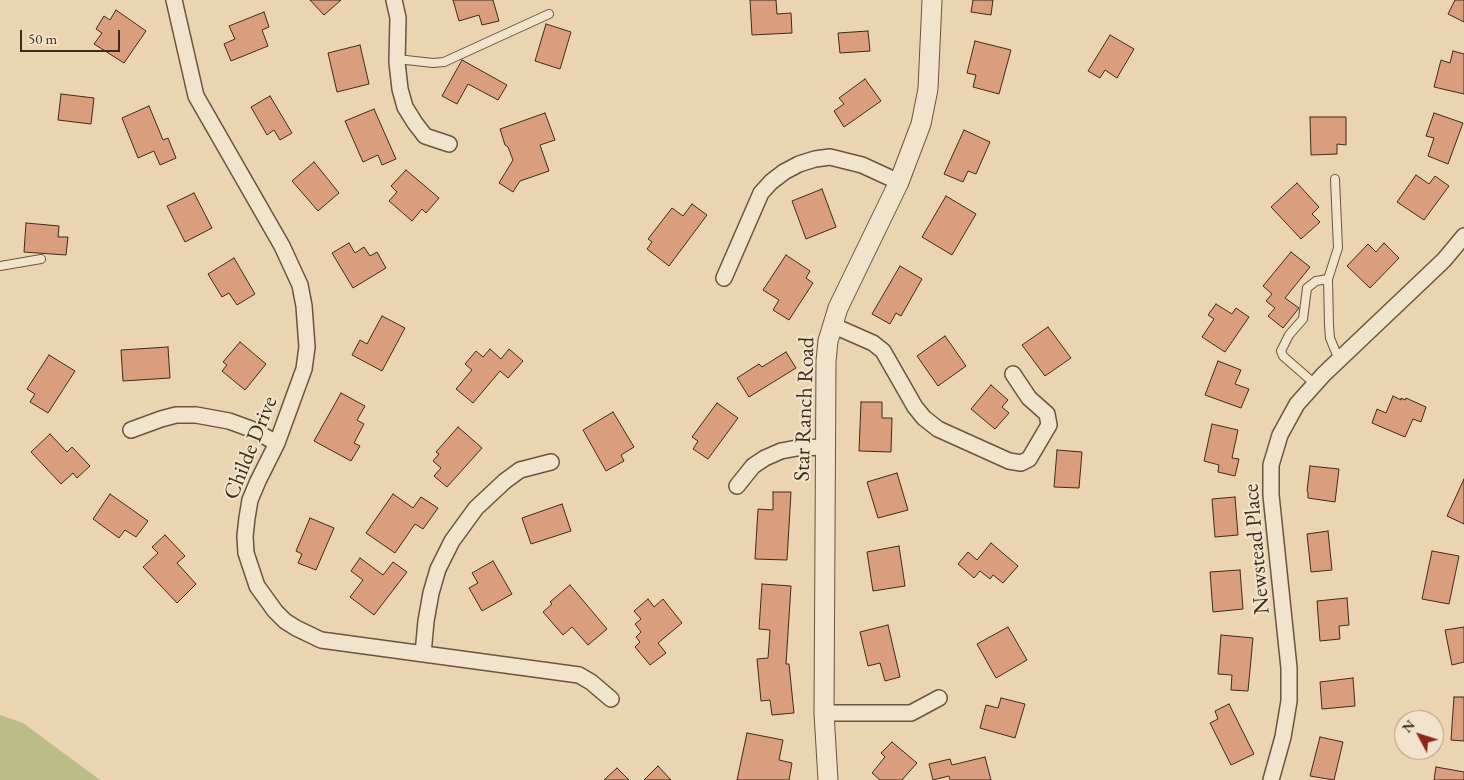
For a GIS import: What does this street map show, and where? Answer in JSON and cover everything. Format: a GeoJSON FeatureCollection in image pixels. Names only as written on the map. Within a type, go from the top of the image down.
{"type":"FeatureCollection","features":[{"type":"Feature","properties":{"kind":"street","name":"Childe Drive"},"geometry":{"type":"LineString","coordinates":[[174,0],[196,96],[282,246],[300,285],[307,330],[304,369],[277,443],[250,500],[245,536],[246,553],[251,570],[266,599],[285,621],[302,632],[321,640],[579,676],[591,682],[611,699]]}},
{"type":"Feature","properties":{"kind":"street"},"geometry":{"type":"LineString","coordinates":[[394,0],[398,18],[397,59],[400,89],[405,107],[425,136],[449,144]]}},
{"type":"Feature","properties":{"kind":"street","name":"Star Ranch Road"},"geometry":{"type":"LineString","coordinates":[[828,780],[824,713],[826,361],[828,341],[838,308],[899,182],[921,124],[928,89],[932,0]]}},
{"type":"Feature","properties":{"kind":"street"},"geometry":{"type":"LineString","coordinates":[[724,278],[761,193],[784,172],[799,164],[815,159],[830,158],[862,165],[899,182]]}},
{"type":"Feature","properties":{"kind":"street","name":"Newstead Place"},"geometry":{"type":"LineString","coordinates":[[1271,780],[1283,738],[1289,701],[1289,668],[1271,495],[1271,465],[1280,435],[1296,404],[1339,360],[1444,260],[1464,236]]}},
{"type":"Feature","properties":{"kind":"street"},"geometry":{"type":"LineString","coordinates":[[832,326],[874,343],[883,351],[915,407],[924,418],[938,429],[1009,461],[1021,463],[1029,459],[1050,425],[1047,414],[1029,398],[1013,374]]}},
{"type":"Feature","properties":{"kind":"street"},"geometry":{"type":"LineString","coordinates":[[131,430],[176,415],[196,414],[228,421],[251,429],[277,443]]}},
{"type":"Feature","properties":{"kind":"street"},"geometry":{"type":"LineString","coordinates":[[737,486],[753,466],[765,458],[781,451],[797,448],[826,447]]}},
{"type":"Feature","properties":{"kind":"street"},"geometry":{"type":"LineString","coordinates":[[423,654],[431,593],[438,569],[452,541],[476,508],[505,481],[520,470],[551,462]]}},
{"type":"Feature","properties":{"kind":"street"},"geometry":{"type":"LineString","coordinates":[[824,713],[911,713],[939,698]]}},
{"type":"Feature","properties":{"kind":"lane"},"geometry":{"type":"LineString","coordinates":[[397,59],[433,63],[444,62],[549,14]]}},
{"type":"Feature","properties":{"kind":"lane"},"geometry":{"type":"LineString","coordinates":[[1335,179],[1338,248],[1328,279],[1330,338],[1339,360]]}},
{"type":"Feature","properties":{"kind":"lane"},"geometry":{"type":"LineString","coordinates":[[0,266],[41,260]]}},
{"type":"Feature","properties":{"kind":"lane"},"geometry":{"type":"LineString","coordinates":[[1315,384],[1283,356],[1281,350],[1289,334],[1303,319],[1307,288],[1316,281],[1328,279]]}},
{"type":"Feature","properties":{"kind":"green space"},"geometry":{"type":"Polygon","coordinates":[[[0,715],[23,723],[100,780],[0,780],[0,715]]]}},
{"type":"Feature","properties":{"kind":"building"},"geometry":{"type":"Polygon","coordinates":[[[310,0],[341,0],[324,15],[310,0]]]}},
{"type":"Feature","properties":{"kind":"building"},"geometry":{"type":"Polygon","coordinates":[[[453,0],[493,0],[499,21],[482,25],[479,15],[459,21],[453,0]]]}},
{"type":"Feature","properties":{"kind":"building"},"geometry":{"type":"Polygon","coordinates":[[[750,0],[776,0],[777,14],[791,13],[792,33],[752,35],[750,0]]]}},
{"type":"Feature","properties":{"kind":"building"},"geometry":{"type":"Polygon","coordinates":[[[973,0],[993,0],[991,15],[971,12],[973,0]]]}},
{"type":"Feature","properties":{"kind":"building"},"geometry":{"type":"Polygon","coordinates":[[[1455,0],[1464,0],[1464,22],[1448,14],[1455,0]]]}},
{"type":"Feature","properties":{"kind":"building"},"geometry":{"type":"Polygon","coordinates":[[[116,10],[146,31],[124,63],[94,44],[102,33],[96,29],[104,16],[110,20],[116,10]]]}},
{"type":"Feature","properties":{"kind":"building"},"geometry":{"type":"Polygon","coordinates":[[[264,12],[269,27],[262,30],[268,46],[231,61],[224,44],[235,39],[229,26],[264,12]]]}},
{"type":"Feature","properties":{"kind":"building"},"geometry":{"type":"Polygon","coordinates":[[[546,24],[571,32],[560,69],[535,61],[546,24]]]}},
{"type":"Feature","properties":{"kind":"building"},"geometry":{"type":"Polygon","coordinates":[[[868,31],[870,51],[840,53],[838,33],[868,31]]]}},
{"type":"Feature","properties":{"kind":"building"},"geometry":{"type":"Polygon","coordinates":[[[1110,35],[1134,49],[1117,78],[1105,70],[1100,78],[1088,71],[1110,35]]]}},
{"type":"Feature","properties":{"kind":"building"},"geometry":{"type":"Polygon","coordinates":[[[975,41],[1011,50],[999,94],[973,87],[976,75],[967,73],[975,41]]]}},
{"type":"Feature","properties":{"kind":"building"},"geometry":{"type":"Polygon","coordinates":[[[360,45],[369,84],[337,92],[328,53],[360,45]]]}},
{"type":"Feature","properties":{"kind":"building"},"geometry":{"type":"Polygon","coordinates":[[[1453,51],[1464,54],[1464,94],[1434,87],[1441,60],[1450,63],[1453,51]]]}},
{"type":"Feature","properties":{"kind":"building"},"geometry":{"type":"Polygon","coordinates":[[[462,60],[507,85],[498,100],[468,84],[457,104],[442,96],[462,60]]]}},
{"type":"Feature","properties":{"kind":"building"},"geometry":{"type":"Polygon","coordinates":[[[865,79],[881,101],[844,127],[834,111],[844,104],[839,98],[865,79]]]}},
{"type":"Feature","properties":{"kind":"building"},"geometry":{"type":"Polygon","coordinates":[[[61,94],[94,98],[91,124],[58,120],[61,94]]]}},
{"type":"Feature","properties":{"kind":"building"},"geometry":{"type":"Polygon","coordinates":[[[270,96],[292,133],[280,140],[274,130],[267,135],[251,107],[270,96]]]}},
{"type":"Feature","properties":{"kind":"building"},"geometry":{"type":"Polygon","coordinates":[[[149,106],[163,140],[168,138],[176,158],[160,165],[154,151],[138,158],[122,118],[149,106]]]}},
{"type":"Feature","properties":{"kind":"building"},"geometry":{"type":"Polygon","coordinates":[[[374,109],[396,159],[382,165],[378,155],[363,162],[345,121],[374,109]]]}},
{"type":"Feature","properties":{"kind":"building"},"geometry":{"type":"Polygon","coordinates":[[[545,113],[555,140],[540,145],[549,171],[520,181],[513,192],[499,183],[513,160],[508,147],[505,145],[500,129],[545,113]]]}},
{"type":"Feature","properties":{"kind":"building"},"geometry":{"type":"Polygon","coordinates":[[[1434,113],[1463,123],[1448,164],[1428,156],[1434,138],[1426,136],[1434,113]]]}},
{"type":"Feature","properties":{"kind":"building"},"geometry":{"type":"Polygon","coordinates":[[[1310,117],[1346,117],[1346,145],[1337,144],[1337,154],[1311,155],[1310,117]]]}},
{"type":"Feature","properties":{"kind":"building"},"geometry":{"type":"Polygon","coordinates":[[[964,130],[990,142],[976,174],[968,171],[963,182],[944,174],[964,130]]]}},
{"type":"Feature","properties":{"kind":"building"},"geometry":{"type":"Polygon","coordinates":[[[314,162],[339,193],[318,211],[292,181],[314,162]]]}},
{"type":"Feature","properties":{"kind":"building"},"geometry":{"type":"Polygon","coordinates":[[[406,170],[439,198],[426,213],[422,209],[412,221],[389,201],[397,192],[391,186],[406,170]]]}},
{"type":"Feature","properties":{"kind":"building"},"geometry":{"type":"Polygon","coordinates":[[[1416,175],[1429,184],[1435,176],[1449,186],[1424,220],[1397,202],[1416,175]]]}},
{"type":"Feature","properties":{"kind":"building"},"geometry":{"type":"Polygon","coordinates":[[[1297,183],[1319,207],[1312,214],[1320,222],[1301,239],[1271,207],[1297,183]]]}},
{"type":"Feature","properties":{"kind":"building"},"geometry":{"type":"Polygon","coordinates":[[[822,189],[836,227],[806,239],[792,201],[822,189]]]}},
{"type":"Feature","properties":{"kind":"building"},"geometry":{"type":"Polygon","coordinates":[[[194,193],[212,228],[185,242],[167,206],[194,193]]]}},
{"type":"Feature","properties":{"kind":"building"},"geometry":{"type":"Polygon","coordinates":[[[946,196],[976,214],[952,255],[922,237],[946,196]]]}},
{"type":"Feature","properties":{"kind":"building"},"geometry":{"type":"Polygon","coordinates":[[[692,204],[707,215],[669,266],[647,249],[652,242],[648,239],[672,208],[683,216],[692,204]]]}},
{"type":"Feature","properties":{"kind":"building"},"geometry":{"type":"Polygon","coordinates":[[[26,223],[59,226],[58,237],[68,237],[66,255],[24,252],[26,223]]]}},
{"type":"Feature","properties":{"kind":"building"},"geometry":{"type":"Polygon","coordinates":[[[349,243],[355,253],[364,247],[370,256],[377,252],[386,268],[353,288],[332,253],[349,243]]]}},
{"type":"Feature","properties":{"kind":"building"},"geometry":{"type":"Polygon","coordinates":[[[1384,243],[1399,258],[1370,288],[1347,266],[1368,244],[1376,252],[1384,243]]]}},
{"type":"Feature","properties":{"kind":"building"},"geometry":{"type":"Polygon","coordinates":[[[1291,252],[1310,267],[1285,298],[1299,308],[1283,328],[1268,316],[1275,308],[1266,301],[1272,294],[1263,286],[1291,252]]]}},
{"type":"Feature","properties":{"kind":"building"},"geometry":{"type":"Polygon","coordinates":[[[786,255],[810,271],[806,278],[813,283],[789,320],[773,310],[779,300],[763,290],[786,255]]]}},
{"type":"Feature","properties":{"kind":"building"},"geometry":{"type":"Polygon","coordinates":[[[234,258],[255,294],[237,305],[229,293],[222,297],[208,274],[234,258]]]}},
{"type":"Feature","properties":{"kind":"building"},"geometry":{"type":"Polygon","coordinates":[[[900,266],[922,279],[901,316],[896,313],[890,324],[872,314],[900,266]]]}},
{"type":"Feature","properties":{"kind":"building"},"geometry":{"type":"Polygon","coordinates":[[[1216,304],[1232,314],[1236,308],[1249,317],[1225,352],[1202,337],[1214,319],[1208,315],[1216,304]]]}},
{"type":"Feature","properties":{"kind":"building"},"geometry":{"type":"Polygon","coordinates":[[[382,316],[405,328],[382,371],[352,355],[360,340],[367,344],[382,316]]]}},
{"type":"Feature","properties":{"kind":"building"},"geometry":{"type":"Polygon","coordinates":[[[1048,327],[1071,358],[1045,376],[1022,345],[1048,327]]]}},
{"type":"Feature","properties":{"kind":"building"},"geometry":{"type":"Polygon","coordinates":[[[945,336],[966,366],[938,386],[917,356],[945,336]]]}},
{"type":"Feature","properties":{"kind":"building"},"geometry":{"type":"Polygon","coordinates":[[[240,342],[266,364],[245,390],[222,371],[227,365],[223,362],[240,342]]]}},
{"type":"Feature","properties":{"kind":"building"},"geometry":{"type":"Polygon","coordinates":[[[168,347],[170,378],[123,381],[121,350],[168,347]]]}},
{"type":"Feature","properties":{"kind":"building"},"geometry":{"type":"Polygon","coordinates":[[[490,349],[501,359],[509,349],[523,361],[508,378],[500,371],[473,403],[456,389],[472,370],[465,364],[476,351],[483,357],[490,349]]]}},
{"type":"Feature","properties":{"kind":"building"},"geometry":{"type":"Polygon","coordinates":[[[786,352],[796,368],[749,397],[737,378],[759,364],[762,367],[786,352]]]}},
{"type":"Feature","properties":{"kind":"building"},"geometry":{"type":"Polygon","coordinates":[[[49,355],[75,371],[48,413],[30,402],[35,394],[27,389],[49,355]]]}},
{"type":"Feature","properties":{"kind":"building"},"geometry":{"type":"Polygon","coordinates":[[[1218,361],[1241,370],[1235,384],[1249,389],[1241,408],[1205,395],[1218,361]]]}},
{"type":"Feature","properties":{"kind":"building"},"geometry":{"type":"Polygon","coordinates":[[[991,385],[1008,400],[1002,407],[1009,413],[995,429],[971,409],[991,385]]]}},
{"type":"Feature","properties":{"kind":"building"},"geometry":{"type":"Polygon","coordinates":[[[341,393],[365,406],[357,420],[364,424],[354,443],[360,446],[351,461],[314,441],[341,393]]]}},
{"type":"Feature","properties":{"kind":"building"},"geometry":{"type":"Polygon","coordinates":[[[1393,396],[1401,400],[1401,398],[1405,400],[1406,398],[1426,407],[1421,422],[1413,419],[1405,437],[1372,423],[1377,409],[1386,413],[1393,396]]]}},
{"type":"Feature","properties":{"kind":"building"},"geometry":{"type":"Polygon","coordinates":[[[861,402],[882,402],[882,418],[892,418],[891,452],[859,451],[861,402]]]}},
{"type":"Feature","properties":{"kind":"building"},"geometry":{"type":"Polygon","coordinates":[[[717,403],[738,418],[708,459],[693,449],[698,441],[692,437],[717,403]]]}},
{"type":"Feature","properties":{"kind":"building"},"geometry":{"type":"Polygon","coordinates":[[[613,412],[634,447],[621,455],[624,461],[606,471],[583,430],[613,412]]]}},
{"type":"Feature","properties":{"kind":"building"},"geometry":{"type":"Polygon","coordinates":[[[1212,424],[1238,430],[1232,458],[1239,459],[1235,476],[1218,472],[1219,465],[1204,461],[1212,424]]]}},
{"type":"Feature","properties":{"kind":"building"},"geometry":{"type":"Polygon","coordinates":[[[458,427],[482,448],[447,487],[434,476],[441,468],[433,461],[439,454],[436,452],[458,427]]]}},
{"type":"Feature","properties":{"kind":"building"},"geometry":{"type":"Polygon","coordinates":[[[50,434],[67,452],[72,447],[90,466],[77,478],[73,473],[61,484],[31,452],[50,434]]]}},
{"type":"Feature","properties":{"kind":"building"},"geometry":{"type":"Polygon","coordinates":[[[1057,450],[1082,452],[1079,488],[1054,487],[1057,450]]]}},
{"type":"Feature","properties":{"kind":"building"},"geometry":{"type":"Polygon","coordinates":[[[1310,466],[1339,469],[1335,502],[1308,498],[1310,466]]]}},
{"type":"Feature","properties":{"kind":"building"},"geometry":{"type":"Polygon","coordinates":[[[897,473],[908,510],[878,518],[867,482],[897,473]]]}},
{"type":"Feature","properties":{"kind":"building"},"geometry":{"type":"Polygon","coordinates":[[[1464,479],[1464,524],[1447,516],[1464,479]]]}},
{"type":"Feature","properties":{"kind":"building"},"geometry":{"type":"Polygon","coordinates":[[[773,492],[791,492],[787,560],[755,559],[758,509],[773,510],[773,492]]]}},
{"type":"Feature","properties":{"kind":"building"},"geometry":{"type":"Polygon","coordinates":[[[110,494],[148,521],[136,537],[125,530],[119,538],[93,519],[110,494]]]}},
{"type":"Feature","properties":{"kind":"building"},"geometry":{"type":"Polygon","coordinates":[[[393,494],[413,508],[421,497],[438,508],[423,529],[415,524],[395,553],[366,533],[393,494]]]}},
{"type":"Feature","properties":{"kind":"building"},"geometry":{"type":"Polygon","coordinates":[[[1235,497],[1238,535],[1215,537],[1212,499],[1235,497]]]}},
{"type":"Feature","properties":{"kind":"building"},"geometry":{"type":"Polygon","coordinates":[[[562,504],[571,531],[531,544],[522,518],[562,504]]]}},
{"type":"Feature","properties":{"kind":"building"},"geometry":{"type":"Polygon","coordinates":[[[310,518],[334,528],[316,570],[298,563],[302,554],[296,551],[310,518]]]}},
{"type":"Feature","properties":{"kind":"building"},"geometry":{"type":"Polygon","coordinates":[[[1328,531],[1332,570],[1311,572],[1307,534],[1328,531]]]}},
{"type":"Feature","properties":{"kind":"building"},"geometry":{"type":"Polygon","coordinates":[[[165,535],[185,556],[177,563],[196,584],[177,603],[143,567],[158,553],[152,547],[165,535]]]}},
{"type":"Feature","properties":{"kind":"building"},"geometry":{"type":"Polygon","coordinates":[[[991,543],[1018,566],[1003,583],[993,575],[990,579],[980,571],[974,578],[958,564],[968,552],[977,560],[991,543]]]}},
{"type":"Feature","properties":{"kind":"building"},"geometry":{"type":"Polygon","coordinates":[[[899,546],[905,586],[873,591],[867,552],[899,546]]]}},
{"type":"Feature","properties":{"kind":"building"},"geometry":{"type":"Polygon","coordinates":[[[1432,551],[1459,556],[1449,604],[1422,599],[1432,551]]]}},
{"type":"Feature","properties":{"kind":"building"},"geometry":{"type":"Polygon","coordinates":[[[360,558],[383,575],[393,562],[407,572],[374,615],[350,597],[363,580],[351,571],[360,558]]]}},
{"type":"Feature","properties":{"kind":"building"},"geometry":{"type":"Polygon","coordinates":[[[493,561],[512,594],[482,611],[469,588],[478,583],[472,573],[493,561]]]}},
{"type":"Feature","properties":{"kind":"building"},"geometry":{"type":"Polygon","coordinates":[[[1240,570],[1243,609],[1213,612],[1210,572],[1240,570]]]}},
{"type":"Feature","properties":{"kind":"building"},"geometry":{"type":"Polygon","coordinates":[[[762,584],[791,586],[786,664],[789,664],[794,713],[772,715],[770,700],[761,701],[757,659],[768,658],[770,630],[759,629],[762,584]]]}},
{"type":"Feature","properties":{"kind":"building"},"geometry":{"type":"Polygon","coordinates":[[[570,585],[607,629],[588,645],[572,627],[563,635],[543,612],[552,604],[550,602],[570,585]]]}},
{"type":"Feature","properties":{"kind":"building"},"geometry":{"type":"Polygon","coordinates":[[[1347,598],[1349,625],[1339,626],[1340,639],[1320,641],[1317,601],[1347,598]]]}},
{"type":"Feature","properties":{"kind":"building"},"geometry":{"type":"Polygon","coordinates":[[[648,599],[654,607],[663,599],[682,623],[658,643],[666,653],[650,665],[635,647],[640,642],[636,637],[641,632],[635,624],[641,619],[634,611],[648,599]]]}},
{"type":"Feature","properties":{"kind":"building"},"geometry":{"type":"Polygon","coordinates":[[[888,625],[900,677],[885,681],[880,663],[868,666],[860,632],[888,625]]]}},
{"type":"Feature","properties":{"kind":"building"},"geometry":{"type":"Polygon","coordinates":[[[1008,627],[1027,660],[996,678],[977,644],[1008,627]]]}},
{"type":"Feature","properties":{"kind":"building"},"geometry":{"type":"Polygon","coordinates":[[[1464,627],[1464,662],[1452,665],[1445,630],[1464,627]]]}},
{"type":"Feature","properties":{"kind":"building"},"geometry":{"type":"Polygon","coordinates":[[[1221,635],[1253,638],[1248,691],[1231,690],[1232,675],[1218,674],[1221,635]]]}},
{"type":"Feature","properties":{"kind":"building"},"geometry":{"type":"Polygon","coordinates":[[[1353,678],[1355,706],[1322,709],[1320,682],[1353,678]]]}},
{"type":"Feature","properties":{"kind":"building"},"geometry":{"type":"Polygon","coordinates":[[[1454,697],[1464,697],[1464,741],[1451,740],[1454,697]]]}},
{"type":"Feature","properties":{"kind":"building"},"geometry":{"type":"Polygon","coordinates":[[[1001,698],[1025,704],[1015,738],[980,728],[986,705],[998,708],[1001,698]]]}},
{"type":"Feature","properties":{"kind":"building"},"geometry":{"type":"Polygon","coordinates":[[[1229,704],[1254,754],[1231,765],[1210,723],[1218,719],[1215,711],[1229,704]]]}},
{"type":"Feature","properties":{"kind":"building"},"geometry":{"type":"Polygon","coordinates":[[[747,733],[783,740],[779,760],[792,763],[789,780],[737,780],[747,733]]]}},
{"type":"Feature","properties":{"kind":"building"},"geometry":{"type":"Polygon","coordinates":[[[1320,737],[1343,742],[1334,780],[1310,776],[1320,737]]]}},
{"type":"Feature","properties":{"kind":"building"},"geometry":{"type":"Polygon","coordinates":[[[892,742],[917,763],[902,780],[880,780],[872,773],[885,757],[881,753],[892,742]]]}},
{"type":"Feature","properties":{"kind":"building"},"geometry":{"type":"Polygon","coordinates":[[[985,757],[991,780],[950,780],[949,776],[933,780],[929,764],[950,759],[952,765],[985,757]]]}},
{"type":"Feature","properties":{"kind":"building"},"geometry":{"type":"Polygon","coordinates":[[[658,766],[671,780],[644,780],[658,766]]]}},
{"type":"Feature","properties":{"kind":"building"},"geometry":{"type":"Polygon","coordinates":[[[1436,767],[1464,772],[1464,780],[1434,780],[1436,767]]]}},
{"type":"Feature","properties":{"kind":"building"},"geometry":{"type":"Polygon","coordinates":[[[617,768],[629,780],[604,780],[617,768]]]}}]}
